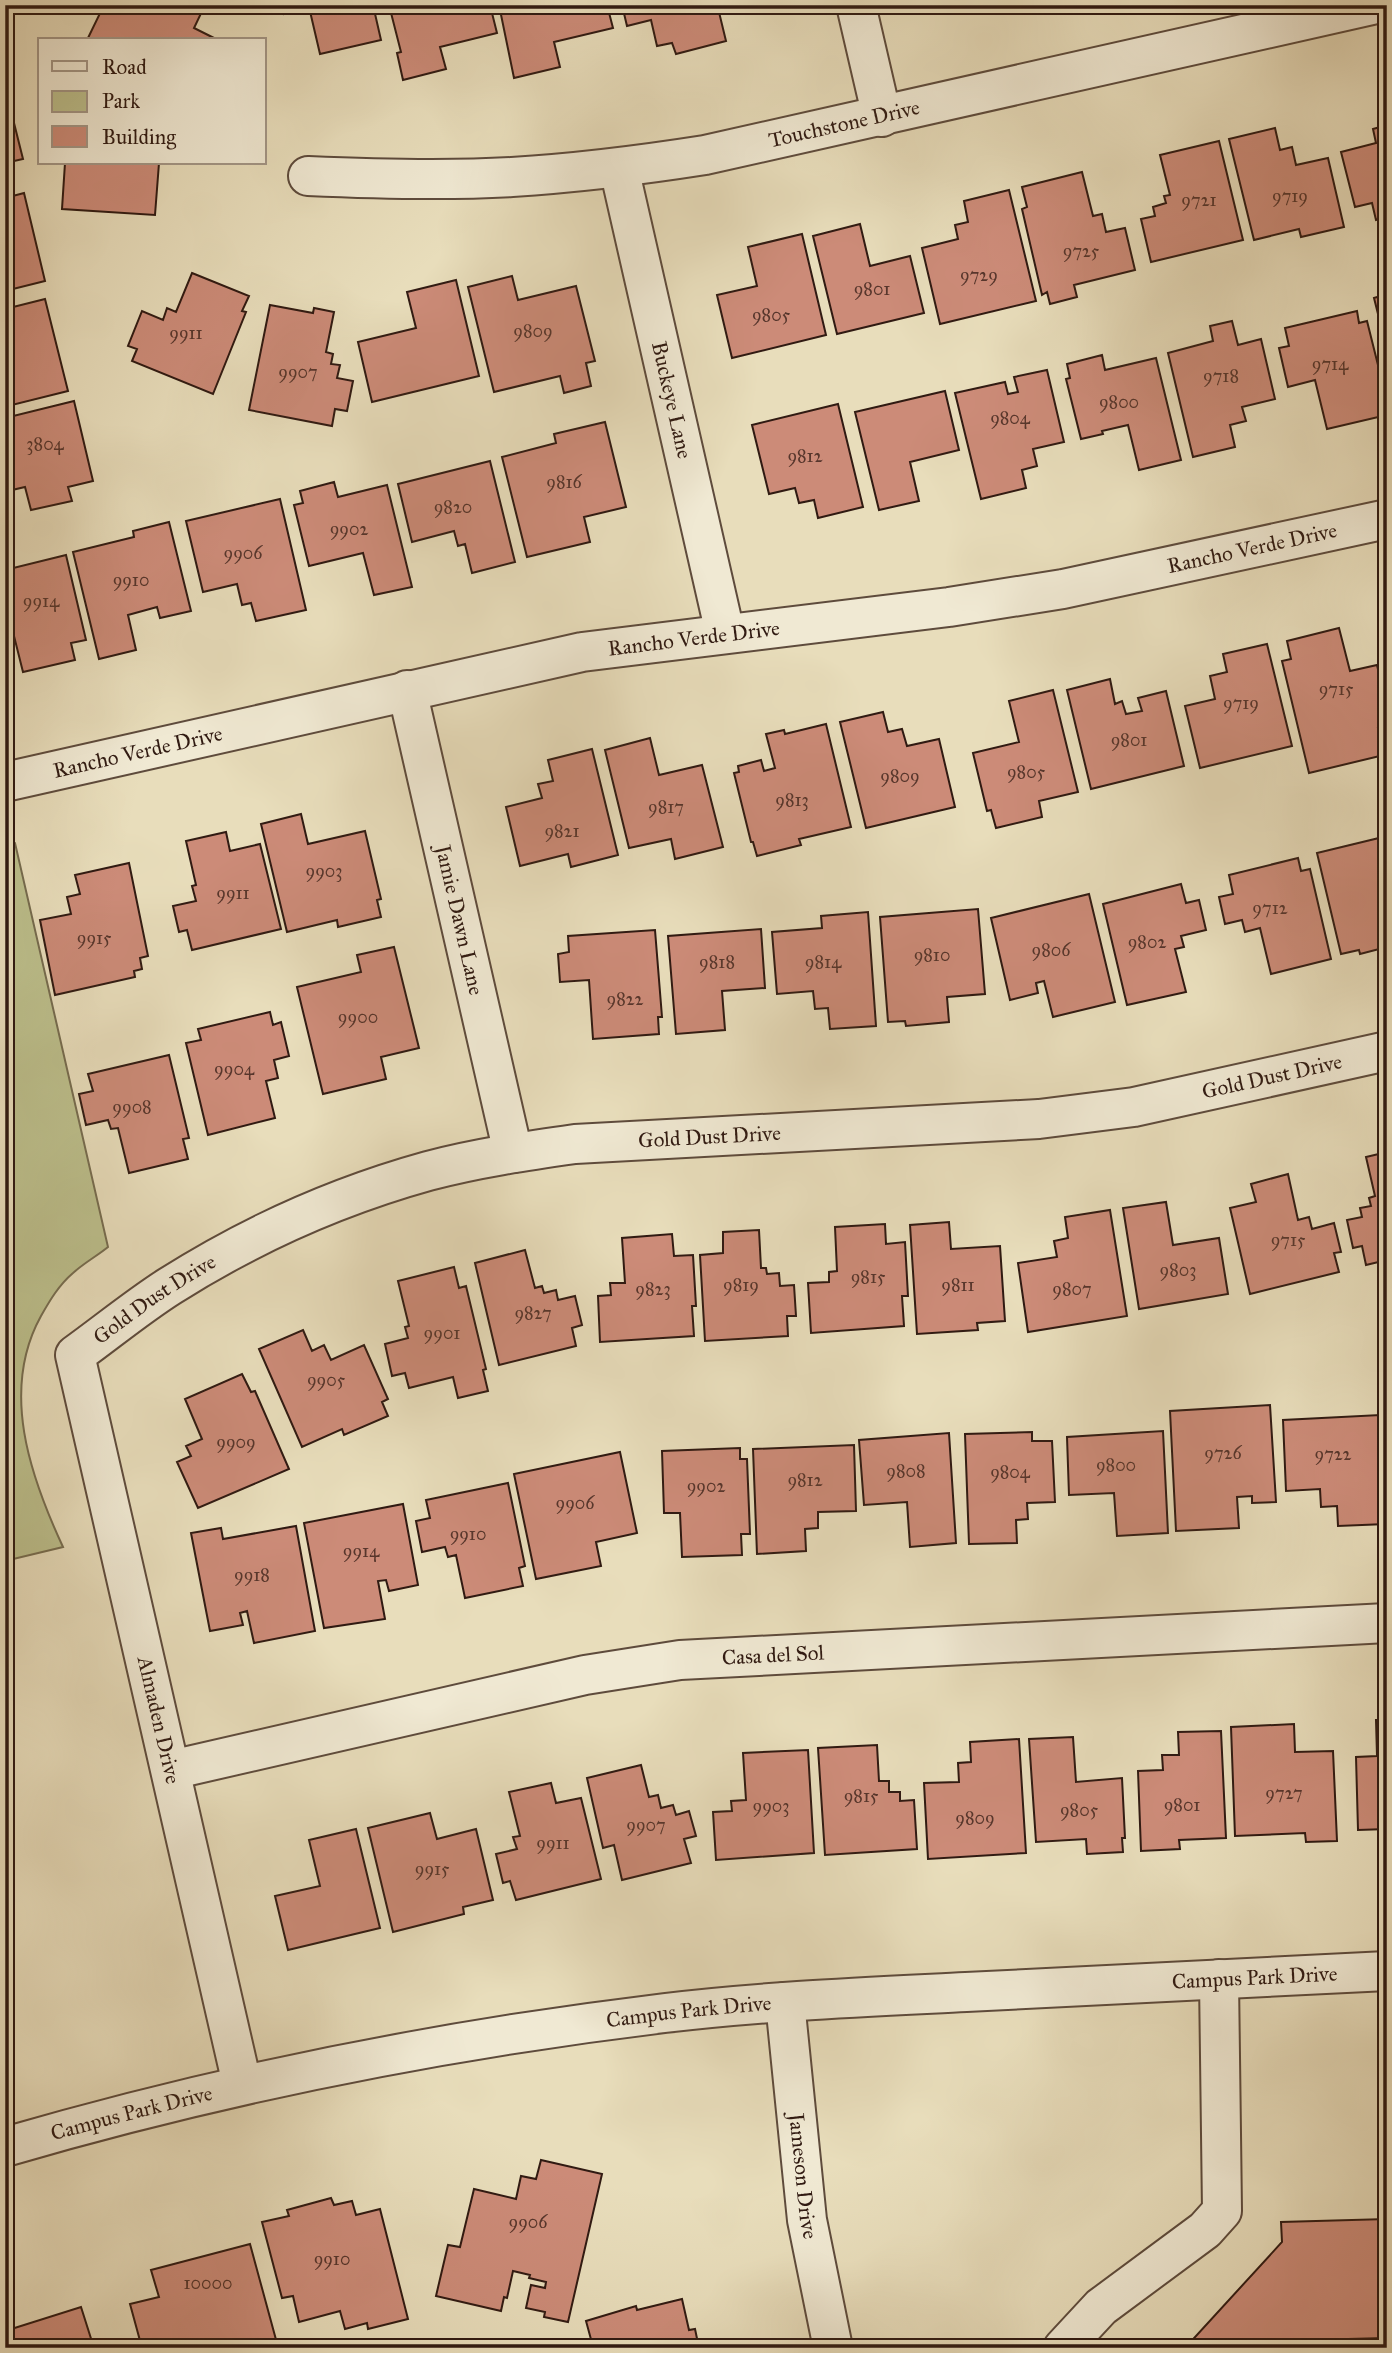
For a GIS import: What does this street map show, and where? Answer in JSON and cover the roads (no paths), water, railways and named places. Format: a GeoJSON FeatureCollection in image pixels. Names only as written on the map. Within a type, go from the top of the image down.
{"type":"FeatureCollection","features":[{"type":"Feature","properties":{"kind":"street"},"geometry":{"type":"LineString","coordinates":[[856,5],[882,117]]}},
{"type":"Feature","properties":{"kind":"street","name":"Touchstone Drive"},"geometry":{"type":"LineString","coordinates":[[308,176],[395,180],[498,178],[619,168],[705,155],[1372,5]]}},
{"type":"Feature","properties":{"kind":"street","name":"Buckeye Lane"},"geometry":{"type":"LineString","coordinates":[[619,168],[725,633]]}},
{"type":"Feature","properties":{"kind":"street","name":"Rancho Verde Drive"},"geometry":{"type":"LineString","coordinates":[[5,782],[582,652],[949,607],[1063,589],[1387,519]]}},
{"type":"Feature","properties":{"kind":"street","name":"Jamie Dawn Lane"},"geometry":{"type":"LineString","coordinates":[[407,690],[513,1153]]}},
{"type":"Feature","properties":{"kind":"street","name":"Gold Dust Drive"},"geometry":{"type":"LineString","coordinates":[[75,1355],[170,1286],[242,1245],[333,1203],[428,1171],[575,1143],[1039,1119],[1134,1107],[1387,1051]]}},
{"type":"Feature","properties":{"kind":"street","name":"Almaden Drive"},"geometry":{"type":"LineString","coordinates":[[75,1355],[242,2084]]}},
{"type":"Feature","properties":{"kind":"street","name":"Casa del Sol"},"geometry":{"type":"LineString","coordinates":[[171,1770],[585,1675],[680,1660],[1387,1623]]}},
{"type":"Feature","properties":{"kind":"street","name":"Campus Park Drive"},"geometry":{"type":"LineString","coordinates":[[5,2147],[242,2084],[453,2043],[666,2013],[785,2002],[1387,1971]]}},
{"type":"Feature","properties":{"kind":"street"},"geometry":{"type":"LineString","coordinates":[[1063,2348],[1101,2307],[1205,2230],[1222,2211],[1219,1979]]}},
{"type":"Feature","properties":{"kind":"street","name":"Jameson Drive"},"geometry":{"type":"LineString","coordinates":[[785,2002],[807,2220],[833,2348]]}}]}
